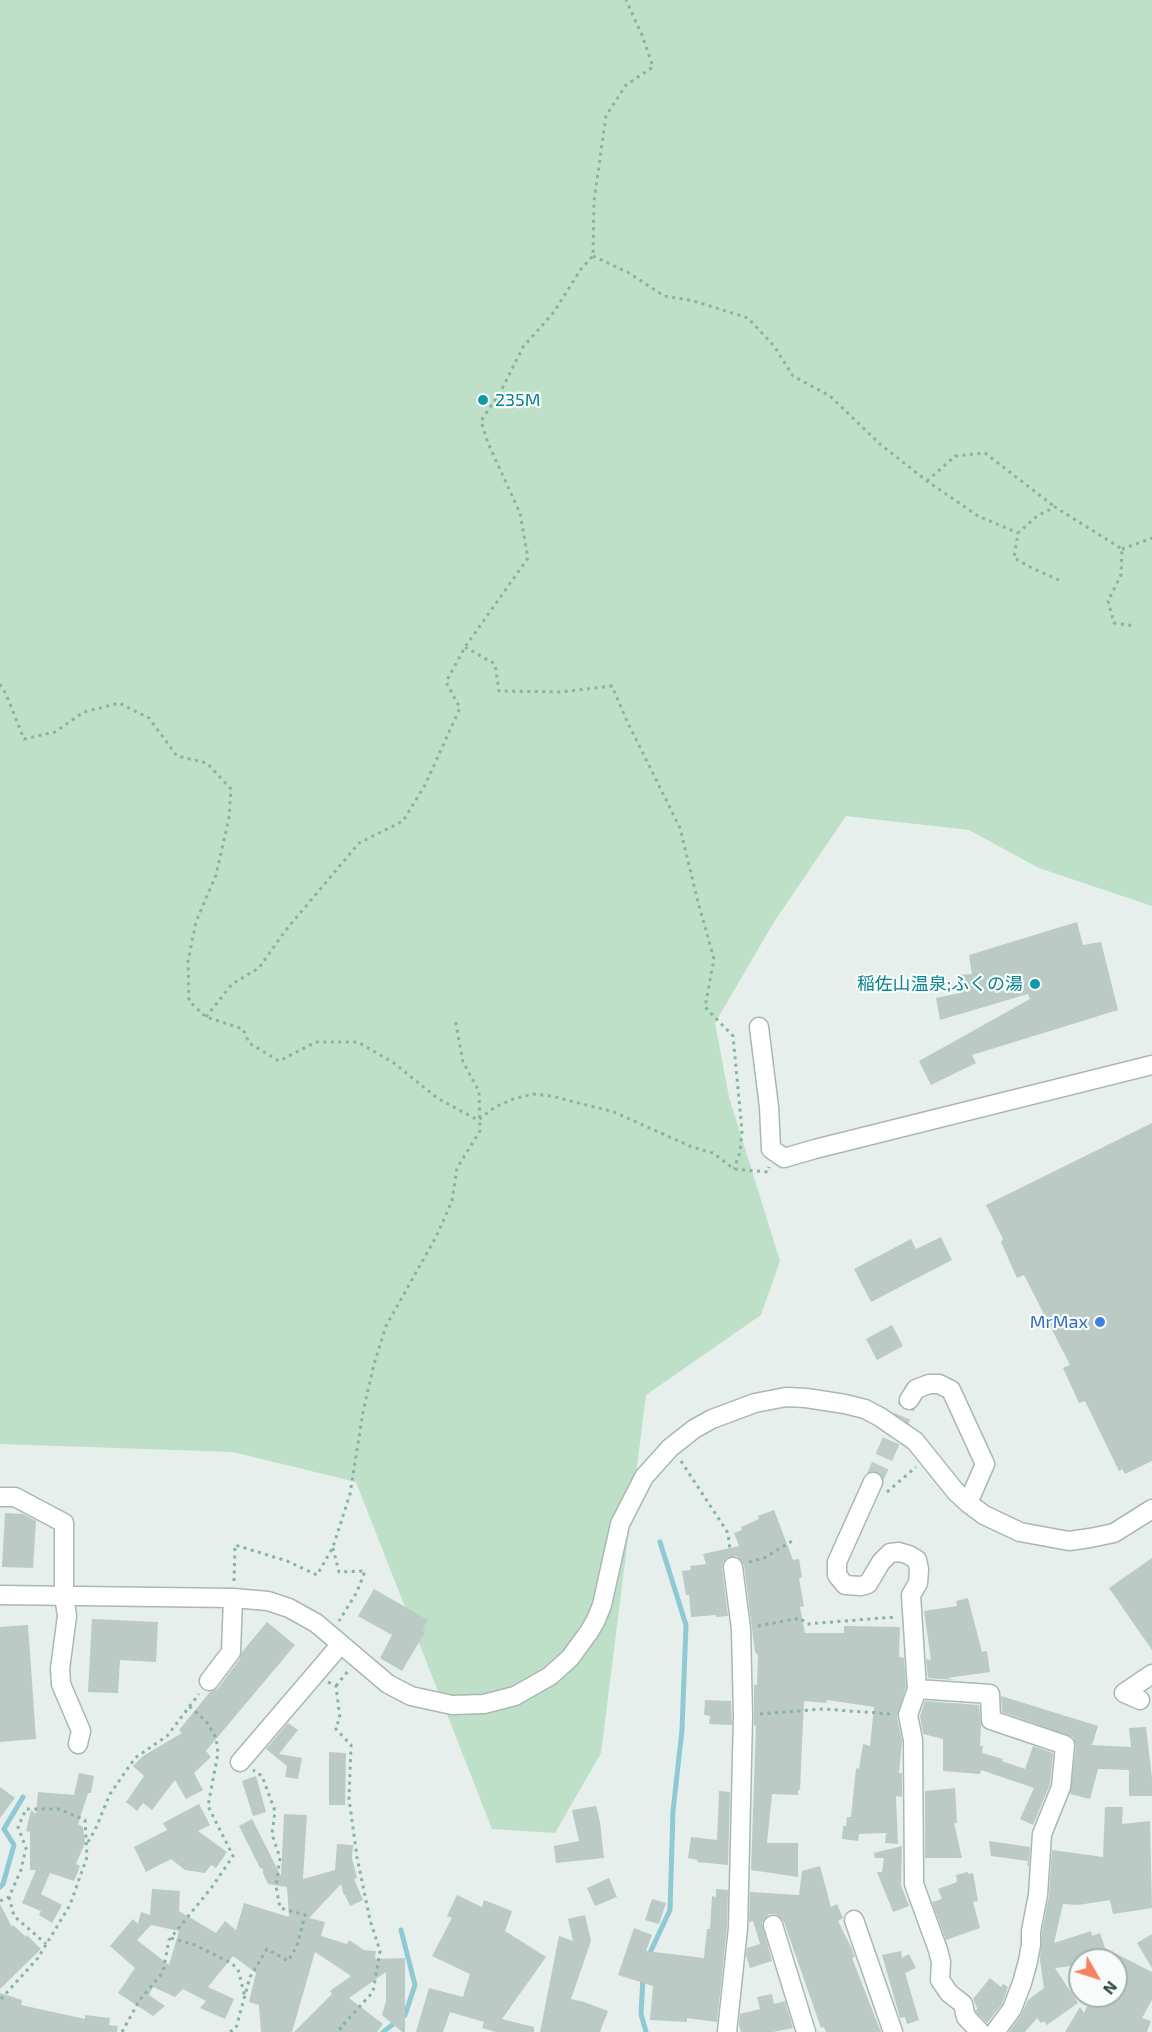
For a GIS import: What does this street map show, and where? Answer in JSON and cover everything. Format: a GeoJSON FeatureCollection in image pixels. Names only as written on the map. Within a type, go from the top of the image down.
{"type":"FeatureCollection","features":[{"type":"Feature","properties":{"kind":"street"},"geometry":{"type":"LineString","coordinates":[[759,1027],[769,1107],[771,1149],[784,1158],[1152,1065]]}},
{"type":"Feature","properties":{"kind":"street"},"geometry":{"type":"LineString","coordinates":[[909,1400],[916,1389],[928,1384],[939,1384],[951,1390],[985,1464],[968,1503]]}},
{"type":"Feature","properties":{"kind":"street"},"geometry":{"type":"LineString","coordinates":[[0,1595],[233,1598],[268,1601],[289,1608],[316,1623],[388,1684],[411,1696],[452,1705],[484,1704],[515,1696],[540,1683],[570,1659],[590,1632],[602,1605],[616,1537],[627,1508],[644,1477],[670,1448],[694,1429],[736,1409],[772,1399],[806,1398],[865,1409],[896,1426],[915,1441],[956,1492],[968,1503],[984,1515],[1020,1532],[1068,1541],[1114,1533],[1152,1509]]}},
{"type":"Feature","properties":{"kind":"street"},"geometry":{"type":"LineString","coordinates":[[873,1482],[837,1562],[837,1575],[845,1585],[861,1586],[868,1584],[881,1562],[890,1554],[899,1552],[917,1560],[918,1583],[911,1595],[917,1689],[908,1715],[913,1740],[914,1884],[938,1950],[941,1962],[940,1980],[963,2004],[966,2017],[980,2032]]}},
{"type":"Feature","properties":{"kind":"street"},"geometry":{"type":"LineString","coordinates":[[0,1497],[15,1497],[64,1523],[64,1595],[67,1616],[60,1669],[61,1684],[81,1731],[78,1744]]}},
{"type":"Feature","properties":{"kind":"street"},"geometry":{"type":"LineString","coordinates":[[726,2032],[738,1928],[743,1716],[741,1629],[733,1567]]}},
{"type":"Feature","properties":{"kind":"street"},"geometry":{"type":"LineString","coordinates":[[209,1681],[231,1652],[233,1598]]}},
{"type":"Feature","properties":{"kind":"street"},"geometry":{"type":"LineString","coordinates":[[240,1762],[312,1676],[335,1640]]}},
{"type":"Feature","properties":{"kind":"street"},"geometry":{"type":"LineString","coordinates":[[1140,1700],[1124,1693],[1152,1674]]}},
{"type":"Feature","properties":{"kind":"street"},"geometry":{"type":"LineString","coordinates":[[917,1689],[990,1694],[991,1720],[1065,1745],[1060,1786],[1042,1834],[1038,1895],[1028,1961],[1012,2009],[995,2032]]}},
{"type":"Feature","properties":{"kind":"street"},"geometry":{"type":"LineString","coordinates":[[854,1920],[893,2032]]}},
{"type":"Feature","properties":{"kind":"street"},"geometry":{"type":"LineString","coordinates":[[773,1925],[806,2032]]}},
{"type":"Feature","properties":{"kind":"path"},"geometry":{"type":"LineString","coordinates":[[206,1017],[232,984],[259,968],[285,931],[359,843],[403,821],[425,785],[460,708],[446,682],[465,646],[528,558],[520,513],[488,444],[481,421],[501,391],[523,347],[554,312],[580,269],[593,256],[594,201],[606,116],[626,85],[653,67],[626,0]]}},
{"type":"Feature","properties":{"kind":"path"},"geometry":{"type":"LineString","coordinates":[[593,256],[629,273],[664,296],[694,301],[748,318],[774,346],[794,376],[830,396],[880,445],[978,516],[1018,533]]}},
{"type":"Feature","properties":{"kind":"path"},"geometry":{"type":"LineString","coordinates":[[927,481],[955,456],[985,453],[1055,507],[1122,549]]}},
{"type":"Feature","properties":{"kind":"path"},"geometry":{"type":"LineString","coordinates":[[1055,507],[1037,516],[1018,533],[1014,558],[1059,580]]}},
{"type":"Feature","properties":{"kind":"path"},"geometry":{"type":"LineString","coordinates":[[1122,549],[1152,538]]}},
{"type":"Feature","properties":{"kind":"path"},"geometry":{"type":"LineString","coordinates":[[1122,549],[1121,575],[1108,601],[1114,623],[1135,626]]}},
{"type":"Feature","properties":{"kind":"path"},"geometry":{"type":"LineString","coordinates":[[465,646],[495,664],[499,691],[561,692],[612,686],[680,828],[714,959],[705,1006],[733,1036],[742,1131],[740,1152],[734,1169]]}},
{"type":"Feature","properties":{"kind":"path"},"geometry":{"type":"LineString","coordinates":[[0,684],[24,738],[55,732],[84,712],[119,703],[149,718],[177,756],[207,763],[231,789],[229,818],[216,875],[196,922],[188,961],[189,1001],[206,1017],[243,1029],[249,1043],[279,1061],[316,1042],[358,1042],[394,1063],[437,1098],[478,1120]]}},
{"type":"Feature","properties":{"kind":"path"},"geometry":{"type":"LineString","coordinates":[[233,1598],[235,1545],[287,1561],[317,1575],[333,1547],[350,1494],[363,1412],[386,1326],[437,1235],[452,1202],[457,1168],[480,1131],[479,1091],[463,1062],[455,1019]]}},
{"type":"Feature","properties":{"kind":"path"},"geometry":{"type":"LineString","coordinates":[[478,1120],[495,1107],[513,1099],[533,1094],[551,1096],[614,1112],[692,1147],[713,1153],[734,1169],[768,1172]]}},
{"type":"Feature","properties":{"kind":"path"},"geometry":{"type":"LineString","coordinates":[[670,1448],[684,1465],[709,1507],[728,1533],[733,1567],[764,1558],[794,1540]]}},
{"type":"Feature","properties":{"kind":"path"},"geometry":{"type":"LineString","coordinates":[[865,1499],[889,1491],[929,1456]]}},
{"type":"Feature","properties":{"kind":"path"},"geometry":{"type":"LineString","coordinates":[[333,1547],[339,1572],[365,1571],[335,1640]]}},
{"type":"Feature","properties":{"kind":"path"},"geometry":{"type":"LineString","coordinates":[[741,1629],[800,1618],[807,1623],[913,1616]]}},
{"type":"Feature","properties":{"kind":"path"},"geometry":{"type":"LineString","coordinates":[[312,1676],[336,1686],[340,1719],[335,1728],[351,1745],[349,1799],[357,1857],[370,1920],[380,1951],[374,1992],[340,2028],[343,2032]]}},
{"type":"Feature","properties":{"kind":"path"},"geometry":{"type":"LineString","coordinates":[[87,1843],[110,1794],[135,1758],[167,1736],[189,1706],[206,1720],[216,1738],[218,1754],[208,1806],[233,1856],[212,1887],[171,1938],[163,1972],[139,2001],[122,2032]]}},
{"type":"Feature","properties":{"kind":"path"},"geometry":{"type":"LineString","coordinates":[[743,1716],[823,1708],[908,1715]]}},
{"type":"Feature","properties":{"kind":"path"},"geometry":{"type":"LineString","coordinates":[[230,2032],[236,2028],[250,1977],[267,1949],[288,1961],[297,1946],[305,1915],[280,1908],[276,1886],[280,1857],[272,1834],[275,1811],[262,1776],[240,1762]]}},
{"type":"Feature","properties":{"kind":"path"},"geometry":{"type":"LineString","coordinates":[[0,2000],[38,1958],[70,1905],[87,1857],[85,1820],[59,1809],[26,1809],[18,1827],[26,1848],[21,1870],[9,1897],[14,1917],[46,1944]]}},
{"type":"Feature","properties":{"kind":"path"},"geometry":{"type":"LineString","coordinates":[[0,1901],[9,1897]]}},
{"type":"Feature","properties":{"kind":"path"},"geometry":{"type":"LineString","coordinates":[[171,1938],[195,1945],[231,1963],[238,1969],[245,1998]]}},
{"type":"Feature","properties":{"kind":"green space"},"geometry":{"type":"Polygon","coordinates":[[[0,0],[1152,0],[1152,906],[1039,868],[969,830],[846,816],[774,922],[715,1023],[729,1097],[780,1261],[761,1315],[646,1395],[601,1753],[555,1833],[492,1829],[356,1482],[233,1452],[0,1444],[0,0]]]}},
{"type":"Feature","properties":{"kind":"building","name":"稲佐山温泉;ふくの湯"},"geometry":{"type":"Polygon","coordinates":[[[1077,922],[1083,945],[1101,942],[1118,1010],[972,1055],[976,1063],[931,1085],[919,1061],[1030,999],[1028,994],[940,1020],[936,998],[960,993],[958,975],[972,974],[969,955],[1077,922]]]}},
{"type":"Feature","properties":{"kind":"building","name":"MrMax"},"geometry":{"type":"Polygon","coordinates":[[[1152,1123],[1152,1461],[1125,1474],[1122,1469],[1119,1471],[1085,1401],[1079,1403],[1063,1368],[1070,1365],[1024,1275],[1017,1278],[1001,1242],[1003,1239],[986,1205],[1152,1123]]]}},
{"type":"Feature","properties":{"kind":"building"},"geometry":{"type":"Polygon","coordinates":[[[941,1237],[952,1260],[871,1302],[854,1269],[911,1239],[916,1249],[941,1237]]]}},
{"type":"Feature","properties":{"kind":"building"},"geometry":{"type":"Polygon","coordinates":[[[892,1325],[903,1346],[877,1360],[866,1339],[892,1325]]]}},
{"type":"Feature","properties":{"kind":"building"},"geometry":{"type":"Polygon","coordinates":[[[774,1510],[793,1560],[799,1559],[802,1577],[799,1578],[804,1606],[800,1607],[805,1633],[844,1633],[844,1626],[900,1627],[899,1657],[904,1658],[906,1687],[897,1717],[902,1741],[899,1773],[902,1773],[902,1797],[896,1796],[898,1844],[885,1843],[886,1833],[859,1834],[858,1841],[842,1839],[843,1826],[846,1826],[847,1817],[851,1817],[856,1768],[859,1769],[863,1744],[870,1746],[874,1707],[827,1700],[826,1703],[804,1701],[800,1790],[798,1790],[798,1795],[772,1794],[767,1843],[798,1843],[798,1877],[751,1870],[756,1726],[754,1725],[754,1685],[757,1685],[758,1655],[755,1652],[744,1565],[737,1556],[727,1558],[723,1562],[728,1616],[691,1617],[689,1595],[686,1595],[682,1571],[691,1570],[690,1566],[706,1564],[703,1554],[739,1546],[734,1533],[742,1530],[741,1527],[759,1519],[758,1516],[774,1510]]]}},
{"type":"Feature","properties":{"kind":"building"},"geometry":{"type":"Polygon","coordinates":[[[5,1513],[23,1514],[36,1521],[33,1568],[2,1567],[5,1513]]]}},
{"type":"Feature","properties":{"kind":"building"},"geometry":{"type":"Polygon","coordinates":[[[1152,1558],[1152,1650],[1109,1588],[1152,1558]]]}},
{"type":"Feature","properties":{"kind":"building"},"geometry":{"type":"Polygon","coordinates":[[[374,1589],[428,1620],[422,1630],[425,1632],[402,1671],[380,1658],[392,1635],[358,1616],[374,1589]]]}},
{"type":"Feature","properties":{"kind":"building"},"geometry":{"type":"Polygon","coordinates":[[[968,1598],[982,1652],[987,1651],[990,1672],[947,1678],[955,1680],[928,1678],[926,1659],[931,1660],[924,1611],[957,1606],[956,1601],[968,1598]]]}},
{"type":"Feature","properties":{"kind":"building"},"geometry":{"type":"Polygon","coordinates":[[[92,1619],[158,1622],[156,1662],[120,1660],[118,1693],[88,1692],[92,1619]]]}},
{"type":"Feature","properties":{"kind":"building"},"geometry":{"type":"Polygon","coordinates":[[[267,1622],[295,1645],[206,1751],[211,1757],[194,1773],[203,1790],[186,1799],[175,1780],[152,1810],[143,1803],[137,1811],[126,1802],[144,1776],[133,1766],[143,1756],[182,1733],[179,1730],[210,1692],[218,1688],[240,1659],[242,1652],[267,1622]]]}},
{"type":"Feature","properties":{"kind":"building"},"geometry":{"type":"Polygon","coordinates":[[[28,1625],[36,1739],[0,1742],[0,1627],[28,1625]]]}},
{"type":"Feature","properties":{"kind":"building"},"geometry":{"type":"Polygon","coordinates":[[[1001,1696],[1098,1726],[1092,1745],[1131,1747],[1129,1728],[1146,1727],[1152,1796],[1129,1796],[1129,1770],[1098,1769],[1090,1799],[1070,1794],[1076,1746],[1073,1737],[1002,1712],[1001,1696]]]}},
{"type":"Feature","properties":{"kind":"building"},"geometry":{"type":"Polygon","coordinates":[[[705,1700],[731,1701],[732,1725],[709,1724],[710,1716],[704,1715],[705,1700]]]}},
{"type":"Feature","properties":{"kind":"building"},"geometry":{"type":"Polygon","coordinates":[[[925,1701],[979,1705],[982,1753],[1025,1769],[1033,1746],[1053,1753],[1050,1784],[1033,1825],[1020,1819],[1034,1788],[981,1770],[980,1774],[943,1771],[943,1739],[923,1734],[920,1716],[925,1701]]]}},
{"type":"Feature","properties":{"kind":"building"},"geometry":{"type":"Polygon","coordinates":[[[288,1723],[298,1730],[279,1754],[302,1758],[298,1779],[285,1777],[287,1766],[266,1749],[288,1723]]]}},
{"type":"Feature","properties":{"kind":"building"},"geometry":{"type":"Polygon","coordinates":[[[329,1752],[346,1753],[345,1805],[329,1805],[329,1752]]]}},
{"type":"Feature","properties":{"kind":"building"},"geometry":{"type":"Polygon","coordinates":[[[79,1773],[94,1776],[91,1793],[88,1793],[78,1824],[83,1827],[85,1843],[76,1864],[80,1866],[74,1881],[50,1873],[41,1894],[62,1905],[52,1923],[39,1915],[41,1911],[22,1903],[36,1870],[30,1870],[30,1832],[26,1831],[31,1810],[36,1814],[38,1792],[74,1795],[79,1773]]]}},
{"type":"Feature","properties":{"kind":"building"},"geometry":{"type":"Polygon","coordinates":[[[256,1776],[266,1812],[253,1816],[242,1781],[256,1776]]]}},
{"type":"Feature","properties":{"kind":"building"},"geometry":{"type":"Polygon","coordinates":[[[0,1787],[15,1798],[0,1818],[0,1787]]]}},
{"type":"Feature","properties":{"kind":"building"},"geometry":{"type":"Polygon","coordinates":[[[955,1788],[957,1823],[954,1823],[962,1858],[925,1858],[925,1791],[955,1788]]]}},
{"type":"Feature","properties":{"kind":"building"},"geometry":{"type":"Polygon","coordinates":[[[719,1791],[730,1792],[728,1865],[697,1862],[698,1860],[688,1858],[691,1837],[717,1840],[719,1791]]]}},
{"type":"Feature","properties":{"kind":"building"},"geometry":{"type":"Polygon","coordinates":[[[199,1804],[210,1825],[198,1831],[227,1852],[216,1868],[211,1865],[205,1873],[185,1870],[171,1859],[146,1872],[134,1847],[167,1830],[163,1823],[199,1804]]]}},
{"type":"Feature","properties":{"kind":"building"},"geometry":{"type":"Polygon","coordinates":[[[596,1806],[604,1858],[556,1863],[554,1846],[579,1841],[572,1810],[596,1806]]]}},
{"type":"Feature","properties":{"kind":"building"},"geometry":{"type":"Polygon","coordinates":[[[1105,1807],[1123,1807],[1122,1824],[1150,1821],[1152,1908],[1113,1914],[1110,1900],[1078,1905],[1063,1904],[1054,1943],[1091,1931],[1092,1936],[1100,1933],[1105,1948],[1068,1948],[1068,1966],[1055,1968],[1068,1988],[1068,2008],[1071,2008],[1047,2025],[1044,2021],[1041,2023],[1037,2018],[1025,2032],[1009,2032],[1028,2000],[1044,1988],[1040,1960],[1042,1932],[1049,1896],[1052,1850],[1103,1857],[1105,1807]]]}},
{"type":"Feature","properties":{"kind":"building"},"geometry":{"type":"Polygon","coordinates":[[[284,1814],[307,1815],[303,1879],[335,1870],[337,1844],[353,1845],[352,1858],[357,1878],[354,1879],[363,1900],[350,1906],[341,1884],[309,1918],[325,1922],[321,1936],[347,1944],[349,1940],[364,1950],[376,1951],[375,1959],[405,1958],[405,2032],[382,2015],[386,2001],[386,1972],[349,1998],[383,2024],[377,2032],[294,2032],[332,1994],[330,1991],[351,1976],[315,1952],[292,2032],[261,2032],[259,2005],[249,2002],[256,1973],[233,1956],[208,1987],[234,1999],[225,2019],[200,2008],[206,2001],[183,1989],[175,1997],[153,1987],[149,1995],[165,2006],[153,2016],[118,1993],[135,1968],[110,1946],[133,1919],[138,1924],[141,1912],[150,1915],[152,1889],[180,1891],[179,1911],[216,1933],[225,1921],[236,1930],[244,1903],[289,1917],[287,1887],[268,1884],[263,1869],[260,1868],[239,1826],[252,1819],[281,1876],[284,1814]],[[151,1925],[137,1940],[169,1965],[179,1931],[151,1925]]]}},
{"type":"Feature","properties":{"kind":"building"},"geometry":{"type":"Polygon","coordinates":[[[989,1841],[1030,1847],[1029,1866],[1027,1866],[1028,1861],[991,1856],[989,1841]]]}},
{"type":"Feature","properties":{"kind":"building"},"geometry":{"type":"Polygon","coordinates":[[[902,1846],[901,1885],[909,1906],[893,1912],[877,1872],[882,1872],[884,1858],[875,1858],[874,1853],[902,1846]]]}},
{"type":"Feature","properties":{"kind":"building"},"geometry":{"type":"Polygon","coordinates":[[[820,1866],[831,1907],[837,1904],[843,1918],[838,1921],[852,1949],[855,1957],[852,1958],[881,2032],[826,2032],[824,2027],[821,2028],[784,1922],[776,1914],[769,1914],[762,1923],[772,1961],[750,1968],[746,1955],[747,1948],[760,1944],[753,1921],[749,1922],[750,1892],[799,1895],[802,1871],[820,1866]]]}},
{"type":"Feature","properties":{"kind":"building"},"geometry":{"type":"Polygon","coordinates":[[[968,1872],[968,1874],[973,1873],[978,1901],[973,1902],[980,1928],[946,1940],[932,1902],[942,1899],[938,1889],[957,1882],[956,1875],[968,1872]]]}},
{"type":"Feature","properties":{"kind":"building"},"geometry":{"type":"Polygon","coordinates":[[[609,1878],[617,1897],[595,1906],[587,1888],[609,1878]]]}},
{"type":"Feature","properties":{"kind":"building"},"geometry":{"type":"Polygon","coordinates":[[[716,1889],[728,1890],[727,1927],[717,2022],[687,2018],[687,2022],[650,2020],[653,1986],[618,1975],[634,1928],[652,1935],[646,1951],[704,1958],[707,1929],[710,1929],[712,1896],[716,1897],[716,1889]]]}},
{"type":"Feature","properties":{"kind":"building"},"geometry":{"type":"Polygon","coordinates":[[[457,1895],[482,1907],[484,1900],[512,1911],[505,1931],[546,1957],[502,2019],[534,2027],[534,2032],[496,2032],[482,2028],[484,2022],[450,2012],[443,2032],[416,2032],[429,1988],[463,1997],[470,1974],[432,1956],[452,1918],[447,1916],[457,1895]]]}},
{"type":"Feature","properties":{"kind":"building"},"geometry":{"type":"Polygon","coordinates":[[[652,1899],[666,1903],[659,1924],[645,1920],[652,1899]]]}},
{"type":"Feature","properties":{"kind":"building"},"geometry":{"type":"Polygon","coordinates":[[[0,1904],[12,1927],[13,1925],[26,1937],[27,1935],[41,1949],[0,1989],[0,1904]]]}},
{"type":"Feature","properties":{"kind":"building"},"geometry":{"type":"Polygon","coordinates":[[[585,1915],[591,1941],[571,1999],[608,2011],[600,2032],[540,2032],[559,1936],[573,1941],[568,1919],[585,1915]]]}},
{"type":"Feature","properties":{"kind":"building"},"geometry":{"type":"Polygon","coordinates":[[[1152,1934],[1152,1968],[1137,1943],[1152,1934]]]}},
{"type":"Feature","properties":{"kind":"building"},"geometry":{"type":"Polygon","coordinates":[[[901,1951],[902,1958],[909,1954],[916,1968],[905,1973],[919,2020],[907,2024],[905,2017],[900,2018],[882,1955],[901,1951]]]}},
{"type":"Feature","properties":{"kind":"building"},"geometry":{"type":"Polygon","coordinates":[[[1128,1960],[1152,1972],[1152,2000],[1142,2018],[1151,2021],[1147,2032],[1065,2032],[1079,2008],[1084,2013],[1086,2008],[1128,2008],[1128,1960]]]}},
{"type":"Feature","properties":{"kind":"building"},"geometry":{"type":"Polygon","coordinates":[[[990,1978],[1001,1987],[1003,1984],[1008,1987],[1002,2004],[987,2023],[976,2012],[977,2008],[973,1999],[990,1978]]]}},
{"type":"Feature","properties":{"kind":"building"},"geometry":{"type":"Polygon","coordinates":[[[0,1993],[22,2000],[21,2005],[85,2019],[85,2015],[110,2018],[109,2025],[118,2026],[117,2032],[0,2032],[0,1993]]]}},
{"type":"Feature","properties":{"kind":"building"},"geometry":{"type":"Polygon","coordinates":[[[772,1994],[774,2004],[785,2001],[793,2028],[773,2032],[741,2032],[740,2014],[760,2009],[757,1997],[772,1994]]]}},
{"type":"Feature","properties":{"kind":"waterway"},"geometry":{"type":"LineString","coordinates":[[648,1957],[670,1910],[673,1811],[682,1730],[686,1625],[660,1542]]}},
{"type":"Feature","properties":{"kind":"waterway"},"geometry":{"type":"LineString","coordinates":[[0,1887],[3,1884],[14,1845],[4,1829],[23,1797]]}},
{"type":"Feature","properties":{"kind":"waterway"},"geometry":{"type":"LineString","coordinates":[[383,2032],[405,2015],[415,1985],[401,1930]]}},
{"type":"Feature","properties":{"kind":"waterway"},"geometry":{"type":"LineString","coordinates":[[643,1978],[641,2014],[646,2032]]}},
{"type":"Feature","properties":{"kind":"tunnel"},"geometry":{"type":"LineString","coordinates":[[873,1482],[909,1400]]}},
{"type":"Feature","properties":{"kind":"place","name":"235M"},"geometry":{"type":"Point","coordinates":[483,400]}},
{"type":"Feature","properties":{"kind":"place","name":"稲佐山温泉;ふくの湯"},"geometry":{"type":"Point","coordinates":[1035,984]}},
{"type":"Feature","properties":{"kind":"place","name":"MrMax"},"geometry":{"type":"Point","coordinates":[1100,1322]}}]}
